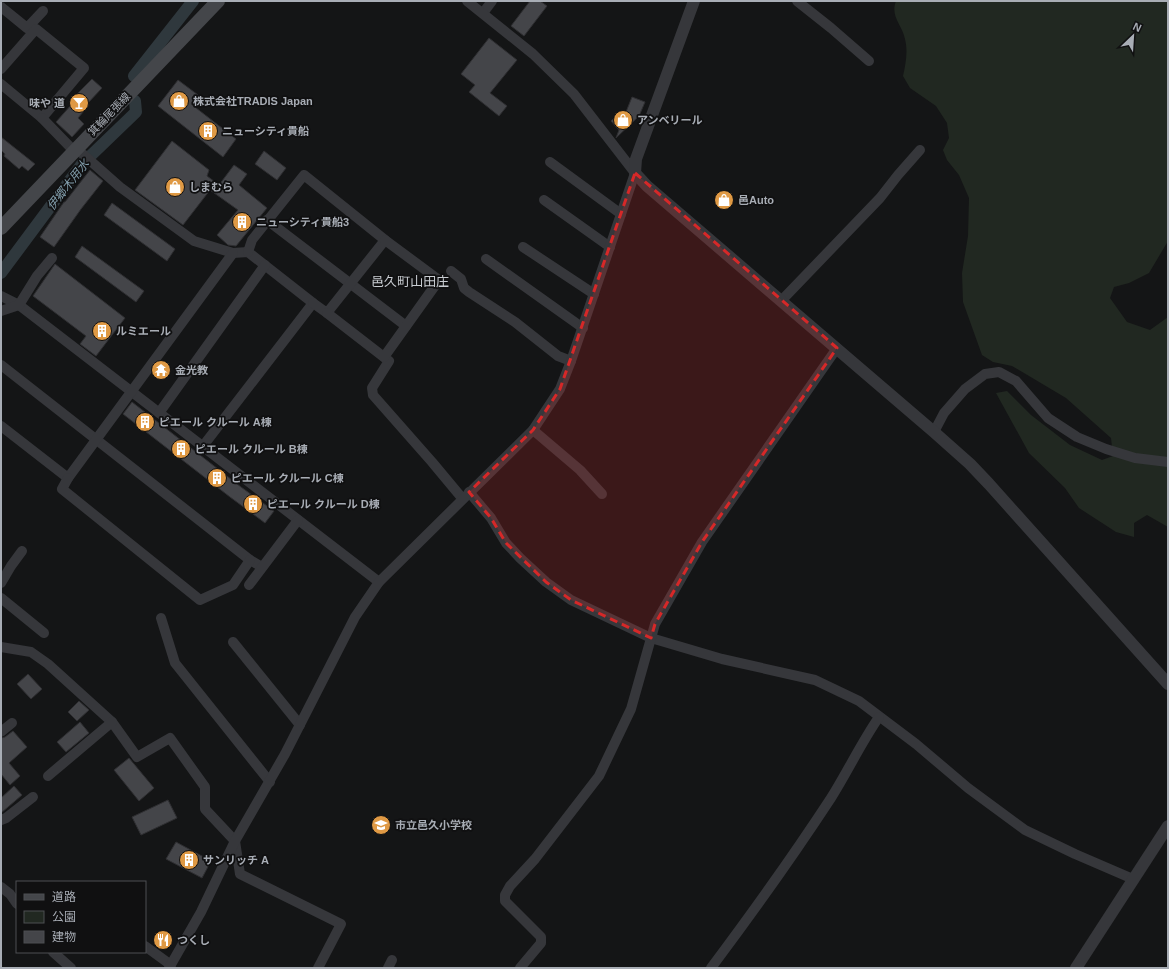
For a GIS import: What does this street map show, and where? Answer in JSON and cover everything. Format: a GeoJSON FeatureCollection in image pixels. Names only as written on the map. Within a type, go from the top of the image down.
{"type":"FeatureCollection","features":[{"type":"Feature","properties":{"kind":"main road","name":"箕輪尾張線"},"geometry":{"type":"LineString","coordinates":[[1,228],[218,1]]}},
{"type":"Feature","properties":{"kind":"street"},"geometry":{"type":"LineString","coordinates":[[467,1],[533,54],[574,94],[635,173],[647,186],[970,464],[1168,684]]}},
{"type":"Feature","properties":{"kind":"street"},"geometry":{"type":"LineString","coordinates":[[483,13],[492,1]]}},
{"type":"Feature","properties":{"kind":"street"},"geometry":{"type":"LineString","coordinates":[[797,1],[869,61]]}},
{"type":"Feature","properties":{"kind":"street"},"geometry":{"type":"LineString","coordinates":[[146,947],[170,966],[201,912],[235,842],[270,782],[355,617],[379,582],[465,495],[533,430],[560,388],[583,328],[635,173],[636,159],[692,2]]}},
{"type":"Feature","properties":{"kind":"street"},"geometry":{"type":"LineString","coordinates":[[1,7],[84,68],[42,118]]}},
{"type":"Feature","properties":{"kind":"street"},"geometry":{"type":"LineString","coordinates":[[1,69],[32,29],[43,11]]}},
{"type":"Feature","properties":{"kind":"street"},"geometry":{"type":"LineString","coordinates":[[1,84],[120,187],[194,240],[233,253],[248,252],[389,361],[372,388],[373,395],[432,462],[465,495],[492,518],[506,543],[520,558],[546,582],[571,600],[651,638],[722,659],[815,680],[859,701],[916,744],[968,788],[1025,830],[1133,880]]}},
{"type":"Feature","properties":{"kind":"street"},"geometry":{"type":"LineString","coordinates":[[781,300],[880,198],[920,150]]}},
{"type":"Feature","properties":{"kind":"street"},"geometry":{"type":"LineString","coordinates":[[550,162],[621,214]]}},
{"type":"Feature","properties":{"kind":"street"},"geometry":{"type":"LineString","coordinates":[[248,252],[252,240],[304,175],[385,240],[439,280],[384,357]]}},
{"type":"Feature","properties":{"kind":"street"},"geometry":{"type":"LineString","coordinates":[[544,200],[610,247]]}},
{"type":"Feature","properties":{"kind":"street"},"geometry":{"type":"LineString","coordinates":[[268,220],[406,326]]}},
{"type":"Feature","properties":{"kind":"street"},"geometry":{"type":"LineString","coordinates":[[327,313],[385,240]]}},
{"type":"Feature","properties":{"kind":"street"},"geometry":{"type":"LineString","coordinates":[[523,247],[594,294]]}},
{"type":"Feature","properties":{"kind":"street"},"geometry":{"type":"LineString","coordinates":[[233,253],[68,478],[62,489],[200,600],[233,585],[250,560]]}},
{"type":"Feature","properties":{"kind":"street"},"geometry":{"type":"LineString","coordinates":[[1,311],[19,305],[37,276],[52,258]]}},
{"type":"Feature","properties":{"kind":"street"},"geometry":{"type":"LineString","coordinates":[[486,259],[583,328]]}},
{"type":"Feature","properties":{"kind":"street"},"geometry":{"type":"LineString","coordinates":[[159,413],[265,265]]}},
{"type":"Feature","properties":{"kind":"street"},"geometry":{"type":"LineString","coordinates":[[451,271],[461,279],[464,288],[469,292],[515,322],[558,356],[571,361]]}},
{"type":"Feature","properties":{"kind":"street"},"geometry":{"type":"LineString","coordinates":[[1,296],[19,305],[379,582]]}},
{"type":"Feature","properties":{"kind":"street"},"geometry":{"type":"LineString","coordinates":[[203,446],[313,303]]}},
{"type":"Feature","properties":{"kind":"street"},"geometry":{"type":"LineString","coordinates":[[520,968],[541,943],[541,937],[505,901],[505,895],[510,886],[535,859],[599,776],[631,709],[655,624],[702,542],[837,348]]}},
{"type":"Feature","properties":{"kind":"street"},"geometry":{"type":"LineString","coordinates":[[1,365],[250,560],[262,567]]}},
{"type":"Feature","properties":{"kind":"street"},"geometry":{"type":"LineString","coordinates":[[934,432],[944,413],[965,389],[985,374],[999,372],[1016,381],[1048,418],[1077,437],[1106,449],[1135,458],[1168,462]]}},
{"type":"Feature","properties":{"kind":"street"},"geometry":{"type":"LineString","coordinates":[[1,426],[68,478]]}},
{"type":"Feature","properties":{"kind":"street"},"geometry":{"type":"LineString","coordinates":[[533,430],[580,470],[602,494]]}},
{"type":"Feature","properties":{"kind":"street"},"geometry":{"type":"LineString","coordinates":[[249,585],[298,520]]}},
{"type":"Feature","properties":{"kind":"street"},"geometry":{"type":"LineString","coordinates":[[1,583],[22,551]]}},
{"type":"Feature","properties":{"kind":"street"},"geometry":{"type":"LineString","coordinates":[[1,598],[44,633]]}},
{"type":"Feature","properties":{"kind":"street"},"geometry":{"type":"LineString","coordinates":[[162,618],[175,662],[270,782]]}},
{"type":"Feature","properties":{"kind":"street"},"geometry":{"type":"LineString","coordinates":[[233,642],[300,725]]}},
{"type":"Feature","properties":{"kind":"street"},"geometry":{"type":"LineString","coordinates":[[1,647],[31,652],[48,664],[112,722],[137,757],[170,738],[205,787],[205,809],[235,842],[240,874],[341,924],[318,968]]}},
{"type":"Feature","properties":{"kind":"street"},"geometry":{"type":"LineString","coordinates":[[711,968],[756,908],[822,811],[842,780],[868,734],[880,717]]}},
{"type":"Feature","properties":{"kind":"street"},"geometry":{"type":"LineString","coordinates":[[48,776],[112,722]]}},
{"type":"Feature","properties":{"kind":"street"},"geometry":{"type":"LineString","coordinates":[[1,732],[12,724]]}},
{"type":"Feature","properties":{"kind":"street"},"geometry":{"type":"LineString","coordinates":[[1,820],[6,818],[33,797]]}},
{"type":"Feature","properties":{"kind":"street"},"geometry":{"type":"LineString","coordinates":[[1076,968],[1168,826]]}},
{"type":"Feature","properties":{"kind":"street"},"geometry":{"type":"LineString","coordinates":[[1,887],[10,894],[16,903]]}},
{"type":"Feature","properties":{"kind":"street"},"geometry":{"type":"LineString","coordinates":[[53,953],[71,968]]}},
{"type":"Feature","properties":{"kind":"highlighted area"},"geometry":{"type":"Polygon","coordinates":[[[635,173],[837,348],[702,542],[655,624],[651,638],[571,600],[546,582],[506,543],[491,518],[469,492],[533,430],[560,389],[635,173]]]}},
{"type":"Feature","properties":{"kind":"green space"},"geometry":{"type":"Polygon","coordinates":[[[896,1],[1168,1],[1168,241],[1149,273],[1129,283],[1114,287],[1110,298],[1127,322],[1150,330],[1168,317],[1168,527],[1147,515],[1134,523],[1134,537],[1116,532],[1079,508],[1065,488],[1029,453],[996,393],[1007,391],[1031,415],[1070,445],[1102,460],[1113,456],[1111,438],[1066,398],[1012,366],[993,362],[982,355],[963,302],[962,273],[968,236],[969,198],[959,175],[947,160],[943,150],[949,138],[947,123],[936,106],[910,88],[903,76],[906,62],[906,48],[904,34],[894,12],[896,1]]]}},
{"type":"Feature","properties":{"kind":"building"},"geometry":{"type":"Polygon","coordinates":[[[530,1],[540,1],[547,6],[524,36],[511,26],[530,1]]]}},
{"type":"Feature","properties":{"kind":"building"},"geometry":{"type":"Polygon","coordinates":[[[489,38],[517,60],[490,93],[507,106],[499,116],[469,92],[475,85],[461,74],[489,38]]]}},
{"type":"Feature","properties":{"kind":"building"},"geometry":{"type":"Polygon","coordinates":[[[92,79],[102,88],[87,104],[89,105],[78,118],[84,124],[72,137],[56,122],[72,104],[69,102],[92,79]]]}},
{"type":"Feature","properties":{"kind":"building"},"geometry":{"type":"Polygon","coordinates":[[[178,80],[198,95],[191,104],[236,139],[223,157],[158,106],[178,80]]]}},
{"type":"Feature","properties":{"kind":"building"},"geometry":{"type":"Polygon","coordinates":[[[632,97],[645,102],[639,116],[616,138],[619,130],[611,121],[620,112],[624,117],[632,97]]]}},
{"type":"Feature","properties":{"kind":"building"},"geometry":{"type":"Polygon","coordinates":[[[1,137],[35,164],[28,171],[22,166],[19,169],[4,156],[5,154],[1,150],[1,137]]]}},
{"type":"Feature","properties":{"kind":"building","name":"しまむら"},"geometry":{"type":"Polygon","coordinates":[[[172,141],[209,170],[207,176],[219,185],[234,165],[247,174],[239,185],[267,208],[236,246],[228,245],[217,235],[238,210],[210,190],[183,225],[135,190],[172,141]]]}},
{"type":"Feature","properties":{"kind":"building"},"geometry":{"type":"Polygon","coordinates":[[[264,151],[286,168],[277,180],[255,164],[264,151]]]}},
{"type":"Feature","properties":{"kind":"building"},"geometry":{"type":"Polygon","coordinates":[[[90,170],[103,181],[54,247],[40,237],[64,202],[90,170]]]}},
{"type":"Feature","properties":{"kind":"building"},"geometry":{"type":"Polygon","coordinates":[[[112,203],[175,249],[167,261],[104,215],[112,203]]]}},
{"type":"Feature","properties":{"kind":"building"},"geometry":{"type":"Polygon","coordinates":[[[82,246],[144,291],[136,302],[75,257],[82,246]]]}},
{"type":"Feature","properties":{"kind":"building"},"geometry":{"type":"Polygon","coordinates":[[[55,264],[125,318],[96,356],[80,344],[86,336],[33,296],[55,264]]]}},
{"type":"Feature","properties":{"kind":"building"},"geometry":{"type":"Polygon","coordinates":[[[132,402],[274,511],[265,523],[123,414],[132,402]]]}},
{"type":"Feature","properties":{"kind":"building"},"geometry":{"type":"Polygon","coordinates":[[[28,674],[42,689],[31,699],[17,684],[28,674]]]}},
{"type":"Feature","properties":{"kind":"building"},"geometry":{"type":"Polygon","coordinates":[[[79,701],[89,710],[77,721],[68,712],[79,701]]]}},
{"type":"Feature","properties":{"kind":"building"},"geometry":{"type":"Polygon","coordinates":[[[80,722],[89,733],[66,752],[57,742],[80,722]]]}},
{"type":"Feature","properties":{"kind":"building"},"geometry":{"type":"Polygon","coordinates":[[[13,731],[27,747],[9,763],[20,776],[10,785],[1,774],[1,738],[13,731]]]}},
{"type":"Feature","properties":{"kind":"building"},"geometry":{"type":"Polygon","coordinates":[[[129,758],[154,788],[139,801],[114,770],[129,758]]]}},
{"type":"Feature","properties":{"kind":"building"},"geometry":{"type":"Polygon","coordinates":[[[14,786],[22,795],[1,813],[1,798],[14,786]]]}},
{"type":"Feature","properties":{"kind":"building"},"geometry":{"type":"Polygon","coordinates":[[[168,800],[177,818],[141,835],[132,817],[168,800]]]}},
{"type":"Feature","properties":{"kind":"building","name":"サンリッチ A"},"geometry":{"type":"Polygon","coordinates":[[[176,842],[211,861],[202,878],[166,859],[176,842]]]}},
{"type":"Feature","properties":{"kind":"waterway","name":"伊郷木用水"},"geometry":{"type":"LineString","coordinates":[[134,76],[193,1]]}},
{"type":"Feature","properties":{"kind":"waterway","name":"伊郷木用水"},"geometry":{"type":"LineString","coordinates":[[1,273],[82,164],[136,112],[135,101]]}},
{"type":"Feature","properties":{"kind":"place","name":"株式会社TRADIS Japan"},"geometry":{"type":"Point","coordinates":[179,101]}},
{"type":"Feature","properties":{"kind":"place","name":"味や 道"},"geometry":{"type":"Point","coordinates":[79,103]}},
{"type":"Feature","properties":{"kind":"place","name":"アンベリール"},"geometry":{"type":"Point","coordinates":[623,120]}},
{"type":"Feature","properties":{"kind":"place","name":"ニューシティ貴船"},"geometry":{"type":"Point","coordinates":[208,131]}},
{"type":"Feature","properties":{"kind":"place","name":"しまむら"},"geometry":{"type":"Point","coordinates":[175,187]}},
{"type":"Feature","properties":{"kind":"place","name":"邑Auto"},"geometry":{"type":"Point","coordinates":[724,200]}},
{"type":"Feature","properties":{"kind":"place","name":"ニューシティ貴船3"},"geometry":{"type":"Point","coordinates":[242,222]}},
{"type":"Feature","properties":{"kind":"place","name":"ルミエール"},"geometry":{"type":"Point","coordinates":[102,331]}},
{"type":"Feature","properties":{"kind":"place","name":"金光教"},"geometry":{"type":"Point","coordinates":[161,370]}},
{"type":"Feature","properties":{"kind":"place","name":"ピエール クルール A棟"},"geometry":{"type":"Point","coordinates":[145,422]}},
{"type":"Feature","properties":{"kind":"place","name":"ピエール クルール B棟"},"geometry":{"type":"Point","coordinates":[181,449]}},
{"type":"Feature","properties":{"kind":"place","name":"ピエール クルール C棟"},"geometry":{"type":"Point","coordinates":[217,478]}},
{"type":"Feature","properties":{"kind":"place","name":"ピエール クルール D棟"},"geometry":{"type":"Point","coordinates":[253,504]}},
{"type":"Feature","properties":{"kind":"place","name":"市立邑久小学校"},"geometry":{"type":"Point","coordinates":[381,825]}},
{"type":"Feature","properties":{"kind":"place","name":"サンリッチ A"},"geometry":{"type":"Point","coordinates":[189,860]}},
{"type":"Feature","properties":{"kind":"place","name":"つくし"},"geometry":{"type":"Point","coordinates":[163,940]}},
{"type":"Feature","properties":{"kind":"district","name":"邑久町山田庄"},"geometry":{"type":"Point","coordinates":[410,281]}}]}
